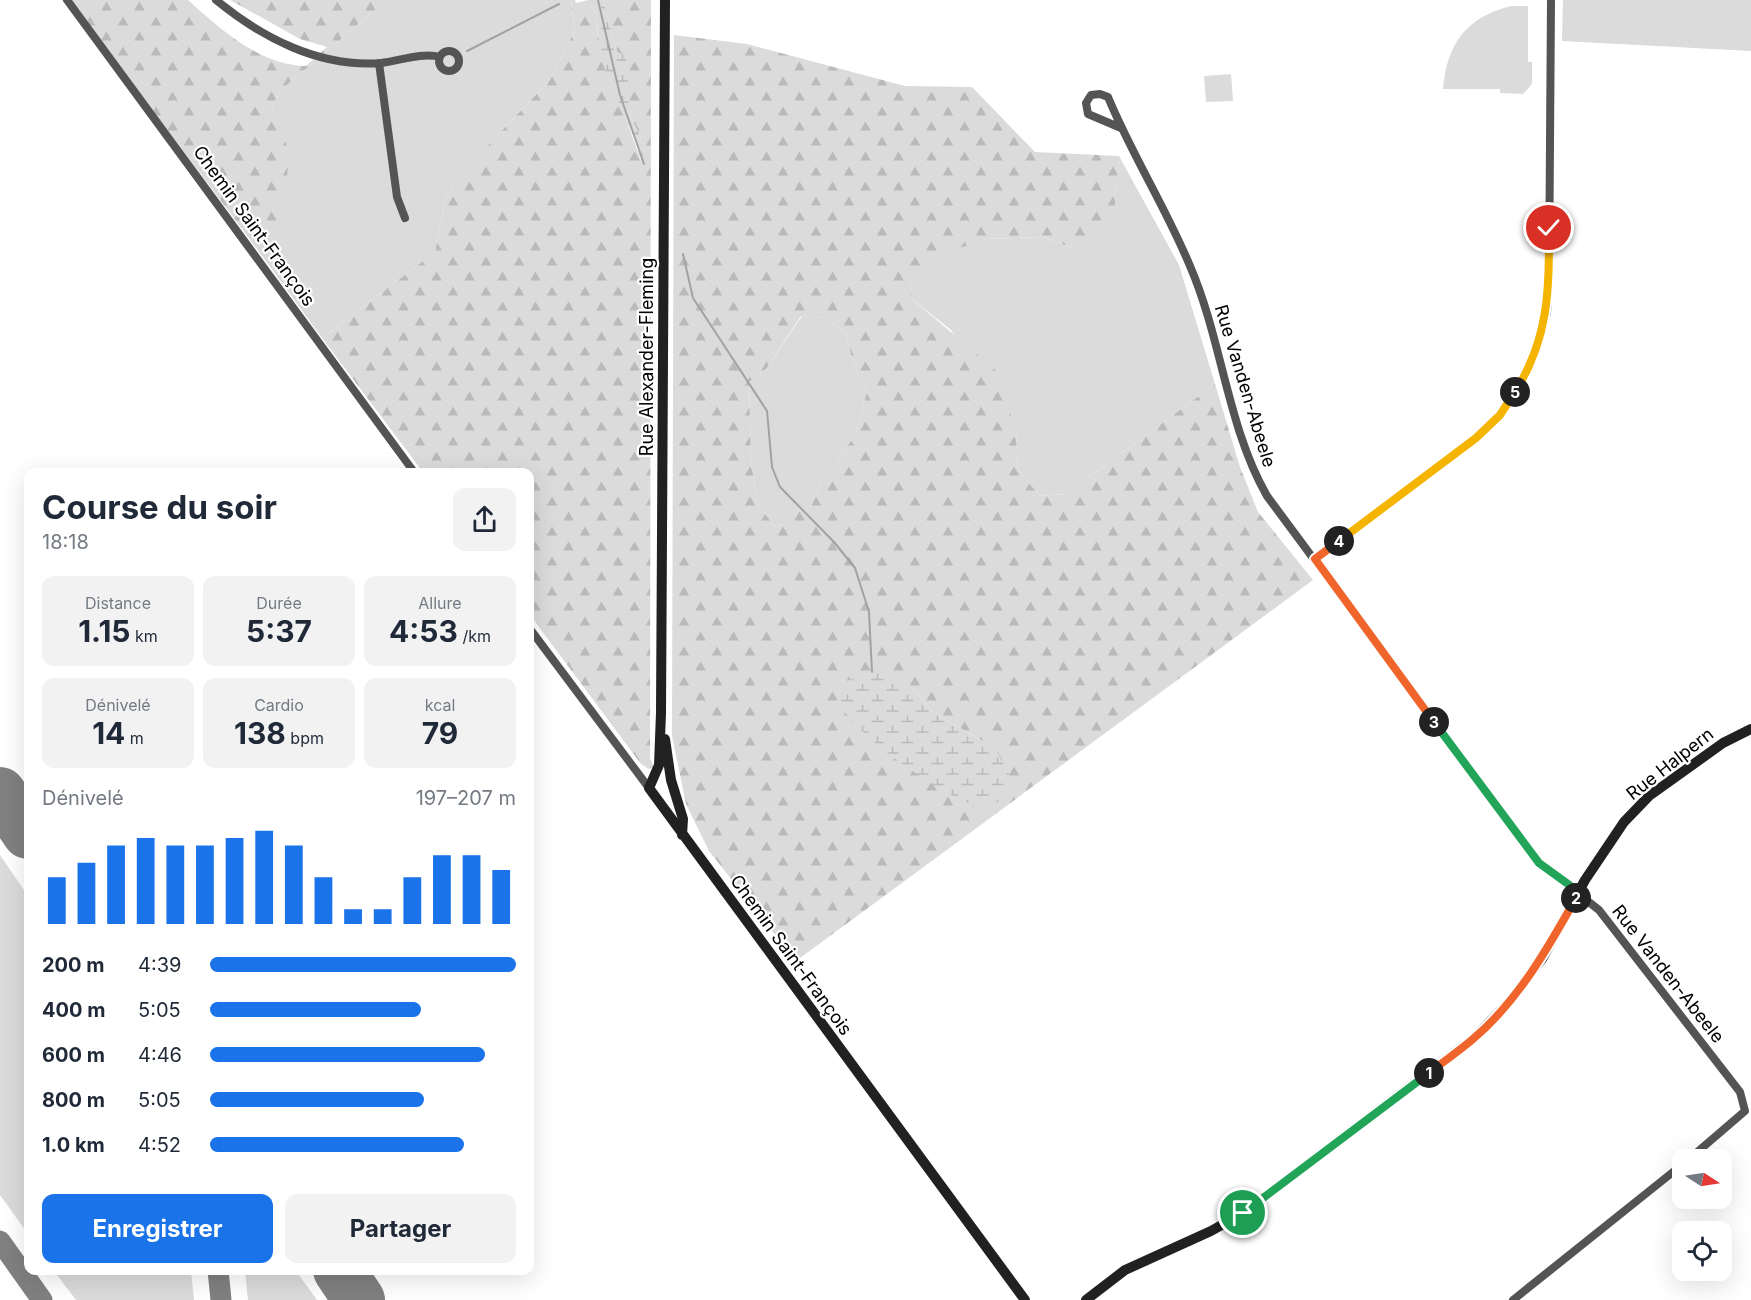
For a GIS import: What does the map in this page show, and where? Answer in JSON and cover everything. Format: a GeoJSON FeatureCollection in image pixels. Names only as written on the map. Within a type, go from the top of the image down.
{"type":"FeatureCollection","features":[{"type":"Feature","properties":{"kind":"street","name":"Chemin Saint-François"},"geometry":{"type":"LineString","coordinates":[[68,0],[411,468]]}},
{"type":"Feature","properties":{"kind":"street"},"geometry":{"type":"LineString","coordinates":[[216,0],[239,19],[276,41],[326,57],[379,63],[430,55],[440,57]]}},
{"type":"Feature","properties":{"kind":"street","name":"Rue Alexander-Fleming"},"geometry":{"type":"LineString","coordinates":[[649,788],[659,765],[662,714],[665,0]]}},
{"type":"Feature","properties":{"kind":"street"},"geometry":{"type":"LineString","coordinates":[[1315,559],[1476,438],[1500,415],[1530,368],[1541,338],[1549,285],[1551,0]]}},
{"type":"Feature","properties":{"kind":"street"},"geometry":{"type":"LineString","coordinates":[[379,63],[397,197],[405,218]]}},
{"type":"Feature","properties":{"kind":"street","name":"Rue Vanden-Abeele"},"geometry":{"type":"LineString","coordinates":[[1121,128],[1088,114],[1087,99],[1090,95],[1100,94],[1108,97],[1121,128],[1190,266],[1211,325],[1247,456],[1257,478],[1539,863],[1579,892],[1599,910],[1740,1092],[1745,1111],[1701,1149]]}},
{"type":"Feature","properties":{"kind":"street","name":"Chemin Saint-François"},"geometry":{"type":"LineString","coordinates":[[534,637],[649,788],[1025,1300]]}},
{"type":"Feature","properties":{"kind":"street","name":"Rue Alexander-Fleming"},"geometry":{"type":"LineString","coordinates":[[662,714],[671,780],[683,819],[682,835]]}},
{"type":"Feature","properties":{"kind":"street","name":"Rue Halpern"},"geometry":{"type":"LineString","coordinates":[[1086,1300],[1125,1270],[1211,1231],[1243,1213],[1474,1038],[1508,1003],[1542,959],[1609,843],[1649,796],[1723,743],[1751,729]]}},
{"type":"Feature","properties":{"kind":"street"},"geometry":{"type":"LineString","coordinates":[[1513,1300],[1672,1173]]}},
{"type":"Feature","properties":{"kind":"green space"},"geometry":{"type":"Polygon","coordinates":[[[70,0],[188,0],[228,34],[257,53],[289,64],[306,66],[327,47],[300,39],[230,0],[387,0],[281,90],[272,107],[289,152],[286,191],[272,230],[257,249],[70,0]]]}},
{"type":"Feature","properties":{"kind":"green space"},"geometry":{"type":"Polygon","coordinates":[[[387,0],[571,0],[575,29],[548,82],[454,181],[445,202],[435,252],[322,338],[257,249],[272,230],[279,127],[272,107],[281,90],[387,0]]]}},
{"type":"Feature","properties":{"kind":"green space"},"geometry":{"type":"Polygon","coordinates":[[[571,0],[575,0],[576,3],[588,0],[598,17],[597,40],[642,163],[642,139],[630,116],[628,105],[626,56],[617,52],[603,0],[651,0],[650,758],[654,767],[649,769],[641,764],[534,620],[534,468],[420,468],[322,338],[435,252],[445,202],[454,181],[548,82],[575,29],[571,0]]]}},
{"type":"Feature","properties":{"kind":"green space"},"geometry":{"type":"Polygon","coordinates":[[[588,0],[603,0],[617,52],[626,56],[630,116],[646,147],[646,162],[642,164],[637,145],[604,67],[597,40],[598,17],[588,0]]]}},
{"type":"Feature","properties":{"kind":"green space"},"geometry":{"type":"Polygon","coordinates":[[[1563,0],[1751,0],[1751,51],[1562,41],[1563,0]]]}},
{"type":"Feature","properties":{"kind":"green space"},"geometry":{"type":"Polygon","coordinates":[[[1511,6],[1528,6],[1528,62],[1532,62],[1532,84],[1523,94],[1500,93],[1500,89],[1443,89],[1449,59],[1462,35],[1482,17],[1511,6]]]}},
{"type":"Feature","properties":{"kind":"green space"},"geometry":{"type":"Polygon","coordinates":[[[674,35],[747,44],[905,86],[972,87],[1035,152],[1119,156],[1115,207],[1106,238],[1075,249],[1043,237],[986,239],[928,259],[910,284],[912,299],[999,373],[1016,434],[1018,470],[1040,496],[1066,494],[1215,384],[1240,467],[1258,512],[1313,580],[796,961],[709,851],[686,804],[672,736],[674,35]],[[801,316],[767,368],[749,382],[751,460],[757,503],[775,527],[784,524],[789,516],[812,505],[821,478],[834,467],[856,433],[867,391],[854,366],[845,331],[823,318],[801,316]],[[872,672],[842,683],[838,691],[843,704],[850,716],[869,736],[913,771],[995,748],[932,712],[916,691],[872,672]]]}},
{"type":"Feature","properties":{"kind":"green space"},"geometry":{"type":"Polygon","coordinates":[[[1231,74],[1233,101],[1206,102],[1204,76],[1231,74]]]}},
{"type":"Feature","properties":{"kind":"green space"},"geometry":{"type":"Polygon","coordinates":[[[1119,156],[1179,265],[1215,384],[1066,494],[1040,496],[1018,470],[1016,434],[951,330],[912,299],[910,284],[928,258],[986,239],[1043,237],[1075,249],[1115,207],[1119,156]]]}},
{"type":"Feature","properties":{"kind":"green space"},"geometry":{"type":"Polygon","coordinates":[[[802,316],[823,318],[845,331],[854,366],[867,391],[856,433],[834,467],[821,478],[812,505],[789,516],[784,524],[775,527],[757,503],[751,460],[749,382],[767,368],[802,316]]]}},
{"type":"Feature","properties":{"kind":"green space"},"geometry":{"type":"Polygon","coordinates":[[[872,672],[881,672],[916,691],[932,712],[995,748],[1010,776],[1011,788],[1003,800],[983,809],[967,803],[907,767],[869,737],[843,709],[838,691],[841,683],[872,672]]]}},
{"type":"Feature","properties":{"kind":"green space"},"geometry":{"type":"Polygon","coordinates":[[[0,855],[24,890],[24,1228],[0,1195],[0,855]]]}},
{"type":"Feature","properties":{"kind":"green space"},"geometry":{"type":"Polygon","coordinates":[[[57,1275],[191,1275],[194,1300],[76,1300],[57,1275]]]}},
{"type":"Feature","properties":{"kind":"green space"},"geometry":{"type":"Polygon","coordinates":[[[245,1275],[299,1275],[317,1300],[248,1300],[245,1275]]]}},
{"type":"Feature","properties":{"kind":"waterway"},"geometry":{"type":"LineString","coordinates":[[598,0],[620,95],[644,164]]}},
{"type":"Feature","properties":{"kind":"waterway"},"geometry":{"type":"LineString","coordinates":[[467,51],[559,4]]}},
{"type":"Feature","properties":{"kind":"waterway"},"geometry":{"type":"LineString","coordinates":[[683,254],[693,298],[767,411],[772,467],[780,487],[834,542],[855,568],[869,612],[872,672]]}},
{"type":"Feature","properties":{"kind":"taxiway"},"geometry":{"type":"LineString","coordinates":[[0,1241],[24,1275]]}},
{"type":"Feature","properties":{"kind":"taxiway"},"geometry":{"type":"LineString","coordinates":[[24,1275],[42,1300]]}},
{"type":"Feature","properties":{"kind":"taxiway"},"geometry":{"type":"LineString","coordinates":[[218,1275],[221,1300]]}},
{"type":"Feature","properties":{"kind":"runway"},"geometry":{"type":"LineString","coordinates":[[0,793],[24,827]]}},
{"type":"Feature","properties":{"kind":"runway"},"geometry":{"type":"LineString","coordinates":[[342,1275],[359,1300]]}},
{"type":"Feature","properties":{"kind":"route"},"geometry":{"type":"LineString","coordinates":[[1243,1213],[1474,1038],[1508,1003],[1542,959],[1579,892],[1556,878],[1539,863],[1315,559],[1476,438],[1500,415],[1530,368],[1541,338],[1549,285],[1549,228]]}}]}
